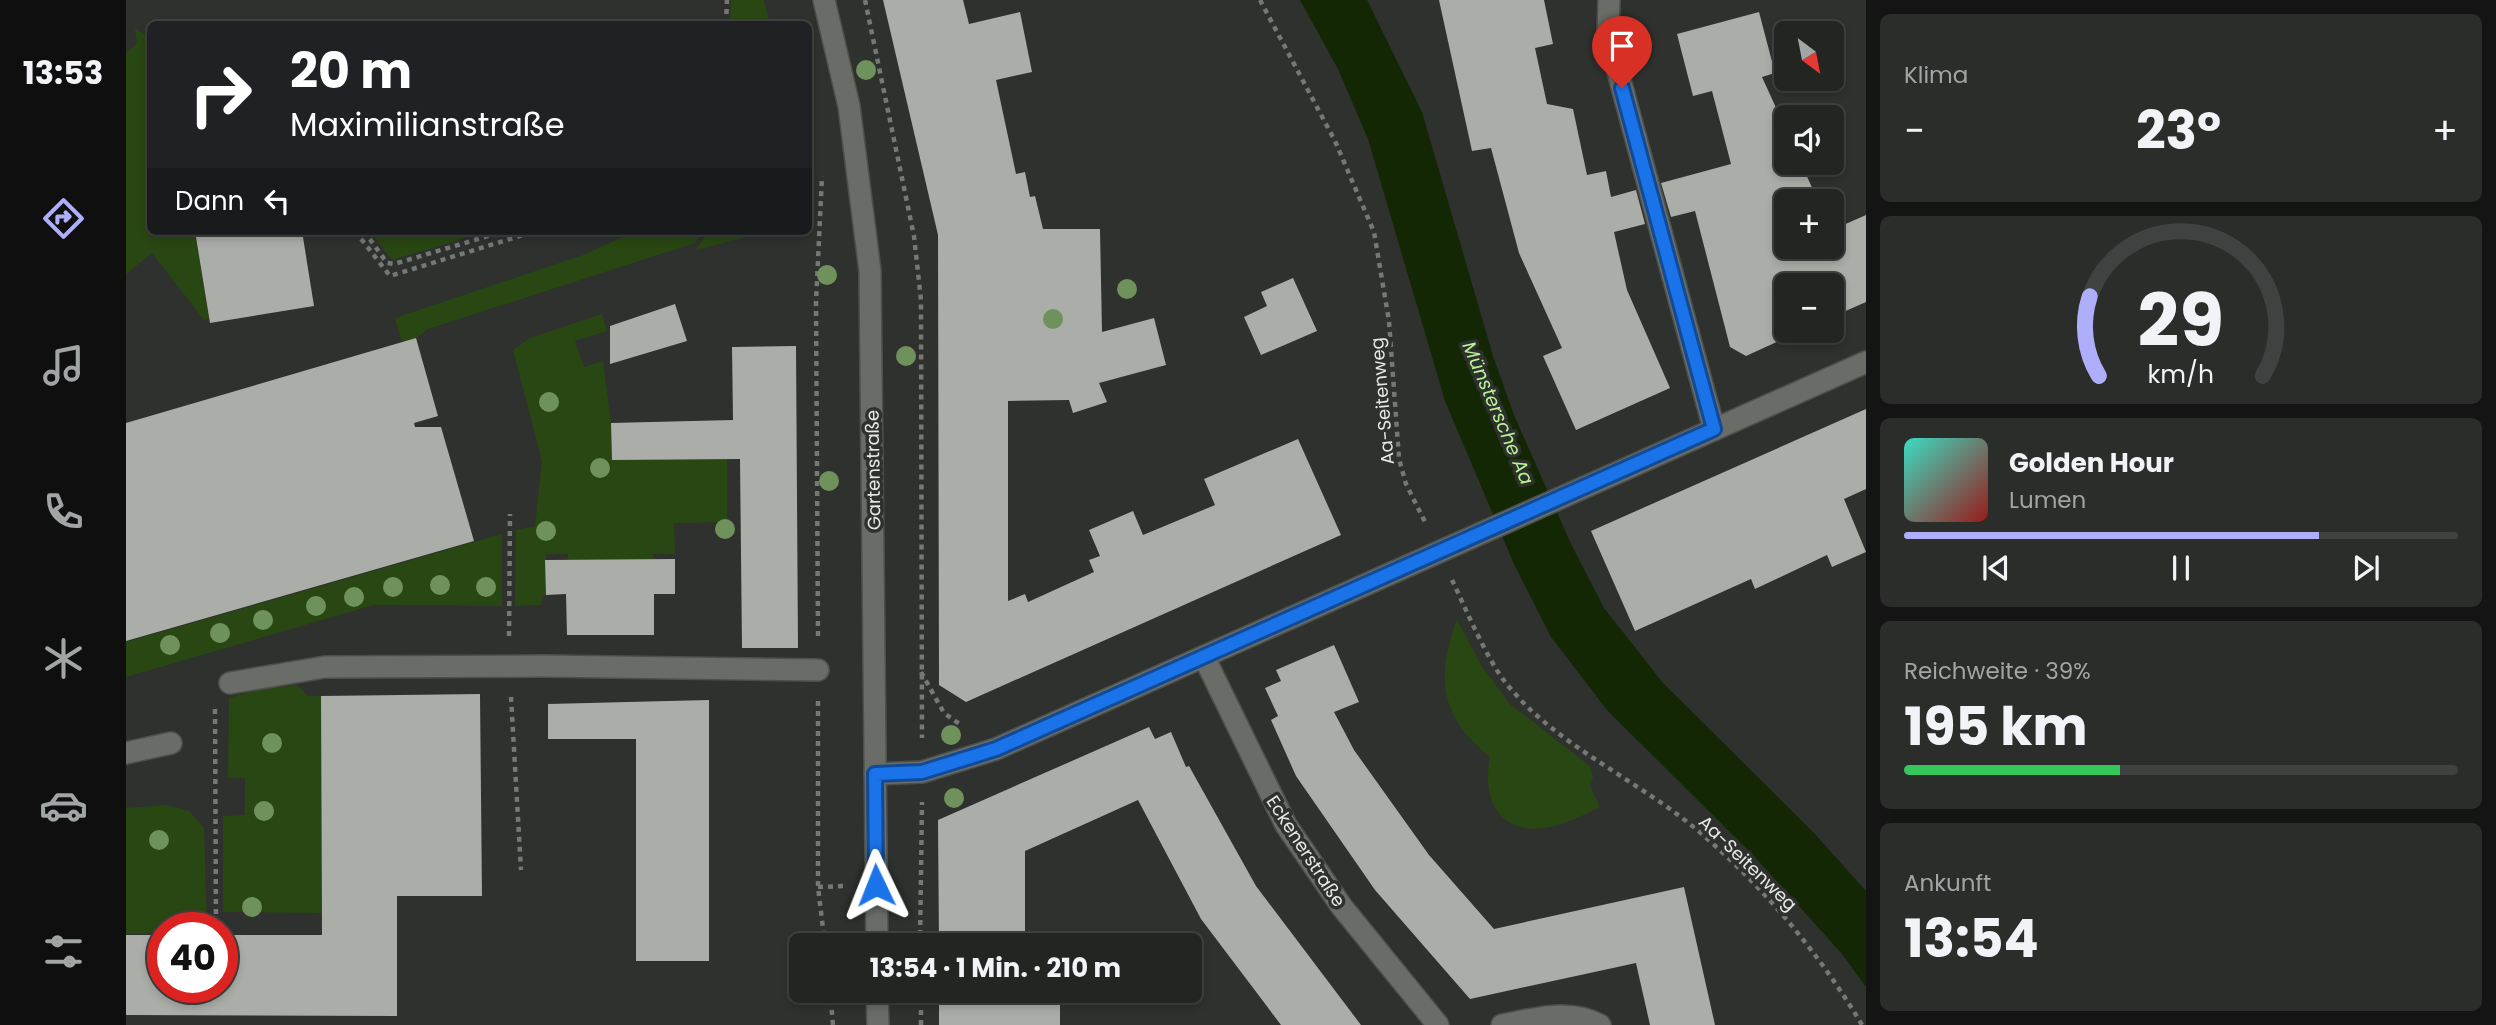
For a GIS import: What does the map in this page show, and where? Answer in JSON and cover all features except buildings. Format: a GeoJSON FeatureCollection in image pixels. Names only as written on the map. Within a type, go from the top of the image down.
{"type":"FeatureCollection","features":[{"type":"Feature","properties":{"kind":"street","name":"Gartenstraße"},"geometry":{"type":"LineString","coordinates":[[824,0],[849,106],[870,271],[877,933]]}},
{"type":"Feature","properties":{"kind":"street"},"geometry":{"type":"LineString","coordinates":[[1609,0],[1608,35],[1714,429]]}},
{"type":"Feature","properties":{"kind":"street"},"geometry":{"type":"LineString","coordinates":[[875,774],[922,772],[996,749],[1866,362]]}},
{"type":"Feature","properties":{"kind":"street","name":"Eckenerstraße"},"geometry":{"type":"LineString","coordinates":[[1204,657],[1286,825],[1342,907],[1438,1025]]}},
{"type":"Feature","properties":{"kind":"street"},"geometry":{"type":"LineString","coordinates":[[230,683],[326,667],[509,666],[818,670]]}},
{"type":"Feature","properties":{"kind":"street"},"geometry":{"type":"LineString","coordinates":[[126,752],[171,743]]}},
{"type":"Feature","properties":{"kind":"street"},"geometry":{"type":"LineString","coordinates":[[877,1003],[878,1025]]}},
{"type":"Feature","properties":{"kind":"street"},"geometry":{"type":"LineString","coordinates":[[1502,1025],[1570,1015],[1586,1018],[1600,1025]]}},
{"type":"Feature","properties":{"kind":"path"},"geometry":{"type":"LineString","coordinates":[[726,21],[727,0]]}},
{"type":"Feature","properties":{"kind":"path"},"geometry":{"type":"LineString","coordinates":[[864,0],[914,236],[921,300],[920,933]]}},
{"type":"Feature","properties":{"kind":"path","name":"Aa-Seitenweg"},"geometry":{"type":"LineString","coordinates":[[1260,0],[1335,141],[1374,232],[1389,321],[1399,459],[1406,484],[1505,682],[1545,722],[1703,834],[1781,912],[1836,982],[1862,1025]]}},
{"type":"Feature","properties":{"kind":"path"},"geometry":{"type":"LineString","coordinates":[[822,162],[816,302],[818,887],[824,933]]}},
{"type":"Feature","properties":{"kind":"path"},"geometry":{"type":"LineString","coordinates":[[358,235],[390,276],[523,235]]}},
{"type":"Feature","properties":{"kind":"path"},"geometry":{"type":"LineString","coordinates":[[367,235],[387,263],[394,264],[492,235]]}},
{"type":"Feature","properties":{"kind":"path"},"geometry":{"type":"LineString","coordinates":[[510,514],[509,666],[521,870]]}},
{"type":"Feature","properties":{"kind":"path"},"geometry":{"type":"LineString","coordinates":[[921,671],[944,713],[996,749]]}},
{"type":"Feature","properties":{"kind":"path"},"geometry":{"type":"LineString","coordinates":[[216,912],[215,685],[230,683]]}},
{"type":"Feature","properties":{"kind":"path"},"geometry":{"type":"LineString","coordinates":[[831,1003],[834,1025]]}},
{"type":"Feature","properties":{"kind":"path"},"geometry":{"type":"LineString","coordinates":[[921,1003],[921,1025]]}},
{"type":"Feature","properties":{"kind":"shaded area"},"geometry":{"type":"Polygon","coordinates":[[[731,0],[764,0],[769,21],[730,21],[731,0]]]}},
{"type":"Feature","properties":{"kind":"shaded area"},"geometry":{"type":"Polygon","coordinates":[[[135,29],[147,35],[147,235],[196,235],[209,319],[204,320],[152,253],[126,274],[126,53],[137,43],[135,29]]]}},
{"type":"Feature","properties":{"kind":"shaded area"},"geometry":{"type":"Polygon","coordinates":[[[373,235],[475,235],[392,260],[373,235]]]}},
{"type":"Feature","properties":{"kind":"shaded area"},"geometry":{"type":"Polygon","coordinates":[[[626,235],[700,235],[695,243],[428,329],[416,338],[402,342],[395,318],[586,254],[626,235]]]}},
{"type":"Feature","properties":{"kind":"shaded area"},"geometry":{"type":"Polygon","coordinates":[[[705,235],[754,235],[696,250],[705,235]]]}},
{"type":"Feature","properties":{"kind":"shaded area"},"geometry":{"type":"Polygon","coordinates":[[[602,314],[607,331],[575,341],[584,367],[603,361],[611,423],[612,459],[727,458],[727,522],[674,523],[675,554],[653,554],[654,560],[568,560],[568,554],[546,554],[546,595],[542,597],[541,605],[515,606],[516,530],[535,526],[542,461],[513,350],[530,338],[602,314]]]}},
{"type":"Feature","properties":{"kind":"shaded area"},"geometry":{"type":"Polygon","coordinates":[[[502,534],[502,606],[374,605],[126,677],[126,642],[502,534]]]}},
{"type":"Feature","properties":{"kind":"shaded area"},"geometry":{"type":"Polygon","coordinates":[[[1457,619],[1481,665],[1510,704],[1590,766],[1593,778],[1590,786],[1600,807],[1566,823],[1544,828],[1515,825],[1504,819],[1496,810],[1488,786],[1490,757],[1460,726],[1446,695],[1446,660],[1457,619]]]}},
{"type":"Feature","properties":{"kind":"shaded area"},"geometry":{"type":"Polygon","coordinates":[[[297,685],[308,696],[321,696],[321,913],[223,912],[223,816],[245,815],[245,778],[228,778],[229,698],[256,690],[297,685]]]}},
{"type":"Feature","properties":{"kind":"shaded area"},"geometry":{"type":"Polygon","coordinates":[[[167,805],[189,811],[204,828],[207,912],[147,912],[147,934],[126,934],[126,808],[167,805]]]}},
{"type":"Feature","properties":{"kind":"water","name":"Münstersche Aa"},"geometry":{"type":"Polygon","coordinates":[[[1300,0],[1367,0],[1422,112],[1493,356],[1514,415],[1571,544],[1604,608],[1663,683],[1814,833],[1866,891],[1866,987],[1842,954],[1753,855],[1607,710],[1551,637],[1514,564],[1445,401],[1368,139],[1338,69],[1300,0]]]}},
{"type":"Feature","properties":{"kind":"route"},"geometry":{"type":"LineString","coordinates":[[876,885],[875,774],[922,772],[996,749],[1714,429],[1669,271],[1622,88]]}}]}
